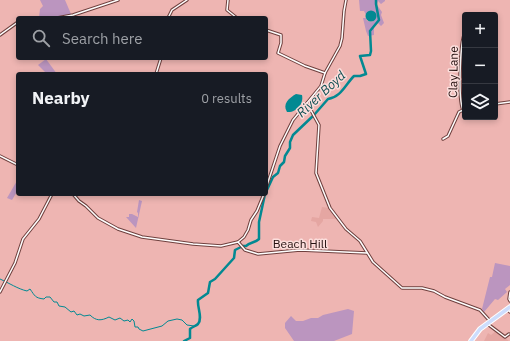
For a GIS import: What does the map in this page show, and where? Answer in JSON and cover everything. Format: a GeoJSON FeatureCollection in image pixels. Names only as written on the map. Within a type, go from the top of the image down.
{"type":"FeatureCollection","features":[{"type":"Feature","properties":{"kind":"main road"},"geometry":{"type":"LineString","coordinates":[[472,341],[476,334],[489,322],[509,309]]}},
{"type":"Feature","properties":{"kind":"street"},"geometry":{"type":"LineString","coordinates":[[65,16],[118,0]]}},
{"type":"Feature","properties":{"kind":"street"},"geometry":{"type":"LineString","coordinates":[[169,16],[172,10],[187,0]]}},
{"type":"Feature","properties":{"kind":"street"},"geometry":{"type":"LineString","coordinates":[[228,0],[227,10],[234,16]]}},
{"type":"Feature","properties":{"kind":"street"},"geometry":{"type":"LineString","coordinates":[[268,182],[280,146],[292,120],[320,86],[325,73],[338,52],[342,42],[346,0]]}},
{"type":"Feature","properties":{"kind":"street"},"geometry":{"type":"LineString","coordinates":[[0,35],[16,23]]}},
{"type":"Feature","properties":{"kind":"street"},"geometry":{"type":"LineString","coordinates":[[268,31],[281,35],[281,43],[278,53],[305,66],[325,73]]}},
{"type":"Feature","properties":{"kind":"street","name":"Clay Lane"},"geometry":{"type":"LineString","coordinates":[[462,42],[460,96],[462,102]]}},
{"type":"Feature","properties":{"kind":"street"},"geometry":{"type":"LineString","coordinates":[[156,72],[160,60]]}},
{"type":"Feature","properties":{"kind":"street"},"geometry":{"type":"LineString","coordinates":[[498,104],[510,102]]}},
{"type":"Feature","properties":{"kind":"street"},"geometry":{"type":"LineString","coordinates":[[307,103],[313,116],[319,123],[320,130],[316,163],[317,176],[330,208],[346,229],[360,241],[375,264],[402,288],[422,288],[434,291],[445,297],[480,310],[489,322],[505,336],[509,334]]}},
{"type":"Feature","properties":{"kind":"street"},"geometry":{"type":"LineString","coordinates":[[443,139],[448,136],[459,112],[462,110]]}},
{"type":"Feature","properties":{"kind":"street"},"geometry":{"type":"LineString","coordinates":[[0,156],[16,164]]}},
{"type":"Feature","properties":{"kind":"street"},"geometry":{"type":"LineString","coordinates":[[0,292],[23,240],[39,219],[51,196]]}},
{"type":"Feature","properties":{"kind":"street"},"geometry":{"type":"LineString","coordinates":[[74,196],[101,220],[113,227],[139,236],[216,246],[227,246],[238,242],[244,237],[250,222],[260,206],[263,196]]}},
{"type":"Feature","properties":{"kind":"street","name":"Beach Hill"},"geometry":{"type":"LineString","coordinates":[[238,242],[245,250],[258,254],[300,250],[367,253]]}},
{"type":"Feature","properties":{"kind":"street"},"geometry":{"type":"LineString","coordinates":[[510,292],[508,299],[510,301]]}},
{"type":"Feature","properties":{"kind":"shaded area"},"geometry":{"type":"Polygon","coordinates":[[[40,0],[65,0],[71,14],[60,16],[39,16],[40,9],[43,6],[40,0]]]}},
{"type":"Feature","properties":{"kind":"shaded area"},"geometry":{"type":"Polygon","coordinates":[[[359,0],[385,0],[381,4],[378,1],[377,5],[382,12],[381,15],[384,23],[381,26],[378,23],[374,27],[374,35],[368,36],[363,18],[366,18],[367,21],[373,22],[368,12],[366,15],[364,11],[360,11],[359,0]]]}},
{"type":"Feature","properties":{"kind":"shaded area"},"geometry":{"type":"Polygon","coordinates":[[[47,60],[56,72],[45,72],[38,65],[47,60]]]}},
{"type":"Feature","properties":{"kind":"shaded area"},"geometry":{"type":"Polygon","coordinates":[[[16,182],[16,193],[12,200],[7,198],[16,182]]]}},
{"type":"Feature","properties":{"kind":"shaded area"},"geometry":{"type":"Polygon","coordinates":[[[139,200],[142,201],[136,228],[126,217],[129,217],[129,214],[132,214],[138,217],[137,212],[139,200]]]}},
{"type":"Feature","properties":{"kind":"shaded area"},"geometry":{"type":"Polygon","coordinates":[[[322,207],[329,208],[337,219],[323,219],[318,227],[316,222],[311,221],[312,217],[319,218],[322,207]]]}},
{"type":"Feature","properties":{"kind":"shaded area"},"geometry":{"type":"Polygon","coordinates":[[[495,263],[510,266],[510,285],[505,289],[507,292],[498,300],[495,299],[484,312],[482,309],[495,263]]]}},
{"type":"Feature","properties":{"kind":"shaded area"},"geometry":{"type":"Polygon","coordinates":[[[348,309],[354,311],[352,334],[334,341],[294,341],[285,328],[285,323],[291,316],[296,321],[303,321],[348,309]]]}},
{"type":"Feature","properties":{"kind":"shaded area"},"geometry":{"type":"Polygon","coordinates":[[[496,331],[509,341],[484,341],[488,333],[491,335],[496,331]]]}},
{"type":"Feature","properties":{"kind":"water"},"geometry":{"type":"Polygon","coordinates":[[[369,11],[373,11],[375,12],[375,20],[369,21],[366,18],[366,14],[369,11]]]}},
{"type":"Feature","properties":{"kind":"water"},"geometry":{"type":"Polygon","coordinates":[[[296,94],[302,95],[301,105],[293,111],[287,112],[285,106],[286,104],[289,99],[296,94]]]}},
{"type":"Feature","properties":{"kind":"waterway","name":"River Boyd"},"geometry":{"type":"LineString","coordinates":[[268,188],[273,177],[278,173],[280,166],[284,162],[285,156],[290,148],[290,142],[293,135],[328,99],[340,93],[354,76],[366,74],[360,56],[370,55],[370,31],[379,20],[376,0]]}},
{"type":"Feature","properties":{"kind":"waterway","name":"River Boyd"},"geometry":{"type":"LineString","coordinates":[[184,341],[190,338],[190,329],[199,322],[200,316],[198,300],[208,293],[210,282],[215,279],[234,258],[235,250],[259,239],[259,222],[265,196]]}},
{"type":"Feature","properties":{"kind":"waterway"},"geometry":{"type":"LineString","coordinates":[[0,279],[24,290],[27,291],[30,289],[34,295],[39,298],[44,299],[46,297],[50,297],[54,302],[57,302],[59,306],[65,307],[71,312],[74,311],[77,315],[90,315],[99,320],[109,317],[115,320],[120,318],[124,321],[128,320],[130,322],[132,319],[135,327],[138,327],[143,331],[162,326],[168,321],[177,319],[182,320],[187,325],[194,326]]}}]}
